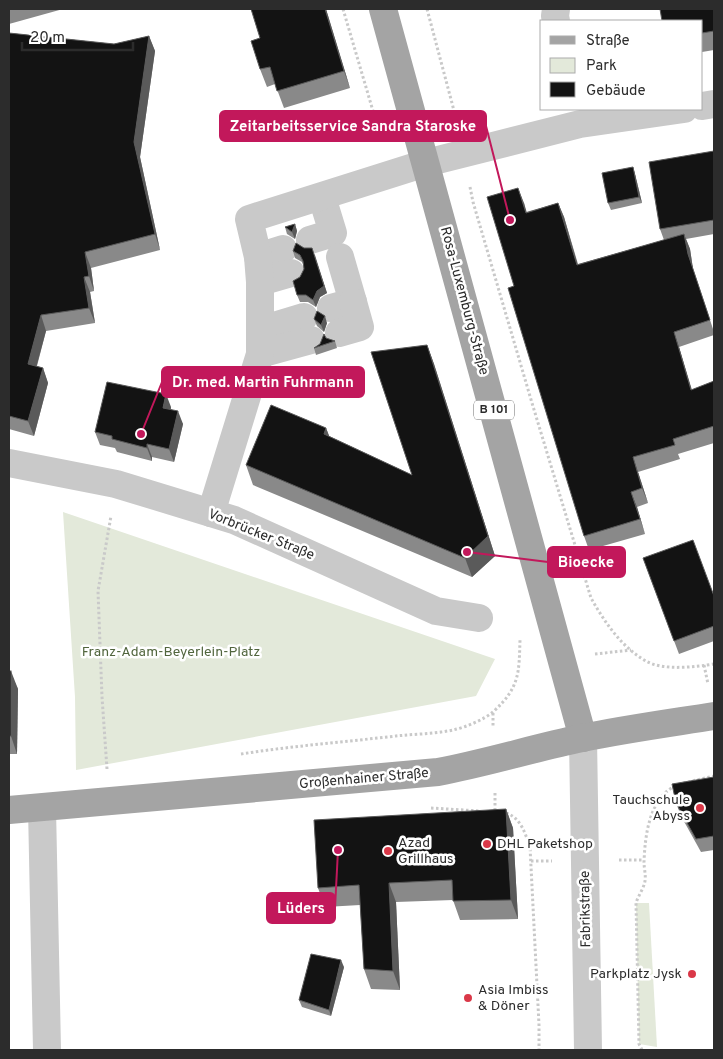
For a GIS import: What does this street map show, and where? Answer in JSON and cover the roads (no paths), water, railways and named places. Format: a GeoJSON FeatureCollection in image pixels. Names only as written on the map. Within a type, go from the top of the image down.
{"type":"FeatureCollection","features":[{"type":"Feature","properties":{"kind":"main road","name":"Rosa-Luxemburg-Straße"},"geometry":{"type":"LineString","coordinates":[[383,9],[583,738]]}},
{"type":"Feature","properties":{"kind":"main road","name":"Großenhainer Straße"},"geometry":{"type":"LineString","coordinates":[[9,810],[438,772],[466,767],[583,738],[714,716]]}},
{"type":"Feature","properties":{"kind":"street"},"geometry":{"type":"LineString","coordinates":[[211,513],[261,342],[259,269],[249,219],[465,153],[578,116],[669,110]]}},
{"type":"Feature","properties":{"kind":"street"},"geometry":{"type":"LineString","coordinates":[[322,197],[325,248],[341,314]]}},
{"type":"Feature","properties":{"kind":"street"},"geometry":{"type":"LineString","coordinates":[[259,269],[287,261]]}},
{"type":"Feature","properties":{"kind":"street"},"geometry":{"type":"LineString","coordinates":[[261,342],[308,328]]}},
{"type":"Feature","properties":{"kind":"street","name":"Vorbrücker Straße"},"geometry":{"type":"LineString","coordinates":[[9,463],[116,484],[234,520],[436,611],[478,618]]}},
{"type":"Feature","properties":{"kind":"street","name":"Fabrikstraße"},"geometry":{"type":"LineString","coordinates":[[583,738],[588,1050]]}},
{"type":"Feature","properties":{"kind":"street"},"geometry":{"type":"LineString","coordinates":[[42,808],[48,1050]]}},
{"type":"Feature","properties":{"kind":"place","name":"Zeitarbeitsservice Sandra Staroske"},"geometry":{"type":"Point","coordinates":[510,220]}},
{"type":"Feature","properties":{"kind":"place","name":"Dr. med. Martin Fuhrmann"},"geometry":{"type":"Point","coordinates":[141,434]}},
{"type":"Feature","properties":{"kind":"place","name":"Bioecke"},"geometry":{"type":"Point","coordinates":[467,552]}},
{"type":"Feature","properties":{"kind":"place","name":"Tauchschule Abyss"},"geometry":{"type":"Point","coordinates":[700,808]}},
{"type":"Feature","properties":{"kind":"place","name":"DHL Paketshop"},"geometry":{"type":"Point","coordinates":[487,844]}},
{"type":"Feature","properties":{"kind":"place","name":"Lüders"},"geometry":{"type":"Point","coordinates":[338,850]}},
{"type":"Feature","properties":{"kind":"place","name":"Azad Grillhaus"},"geometry":{"type":"Point","coordinates":[388,851]}},
{"type":"Feature","properties":{"kind":"place","name":"Parkplatz Jysk"},"geometry":{"type":"Point","coordinates":[692,974]}},
{"type":"Feature","properties":{"kind":"place","name":"Asia Imbiss & Döner"},"geometry":{"type":"Point","coordinates":[468,998]}},
{"type":"Feature","properties":{"kind":"park label","name":"Franz-Adam-Beyerlein-Platz"},"geometry":{"type":"Point","coordinates":[171,652]}}]}
